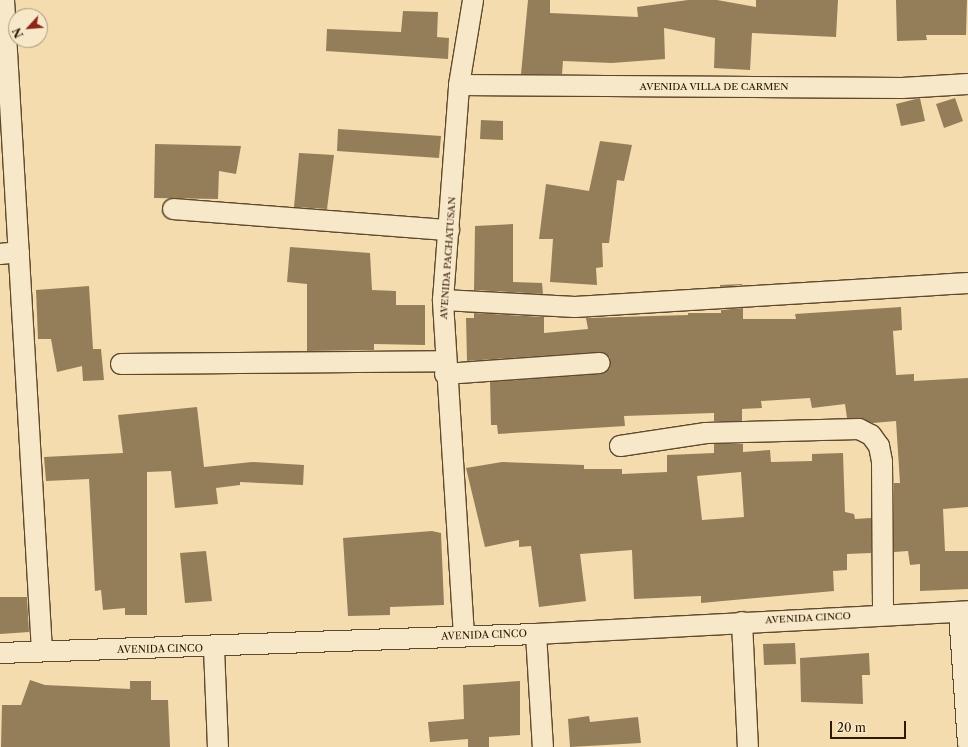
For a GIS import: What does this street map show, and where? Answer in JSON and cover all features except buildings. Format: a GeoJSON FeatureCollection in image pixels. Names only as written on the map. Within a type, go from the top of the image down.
{"type":"FeatureCollection","features":[{"type":"Feature","properties":{"kind":"street"},"geometry":{"type":"LineString","coordinates":[[4,0],[10,253],[42,652]]}},
{"type":"Feature","properties":{"kind":"street","name":"AVENIDA PACHATUSAN"},"geometry":{"type":"LineString","coordinates":[[464,636],[445,367],[443,300],[459,85],[472,0]]}},
{"type":"Feature","properties":{"kind":"street","name":"AVENIDA VILLA DE CARMEN"},"geometry":{"type":"LineString","coordinates":[[459,85],[902,88],[968,84]]}},
{"type":"Feature","properties":{"kind":"street"},"geometry":{"type":"LineString","coordinates":[[173,208],[449,230]]}},
{"type":"Feature","properties":{"kind":"street"},"geometry":{"type":"LineString","coordinates":[[443,300],[575,307],[968,283]]}},
{"type":"Feature","properties":{"kind":"street"},"geometry":{"type":"LineString","coordinates":[[121,364],[445,367],[600,363]]}},
{"type":"Feature","properties":{"kind":"street"},"geometry":{"type":"LineString","coordinates":[[620,446],[706,433],[859,429],[871,435],[879,446],[882,462],[883,614]]}},
{"type":"Feature","properties":{"kind":"street"},"geometry":{"type":"LineString","coordinates":[[964,611],[968,744]]}},
{"type":"Feature","properties":{"kind":"street","name":"AVENIDA CINCO"},"geometry":{"type":"LineString","coordinates":[[0,653],[214,648],[536,634],[883,614],[964,611]]}},
{"type":"Feature","properties":{"kind":"street"},"geometry":{"type":"LineString","coordinates":[[742,622],[748,747]]}},
{"type":"Feature","properties":{"kind":"street"},"geometry":{"type":"LineString","coordinates":[[536,634],[543,747]]}},
{"type":"Feature","properties":{"kind":"street"},"geometry":{"type":"LineString","coordinates":[[214,648],[218,747]]}}]}
